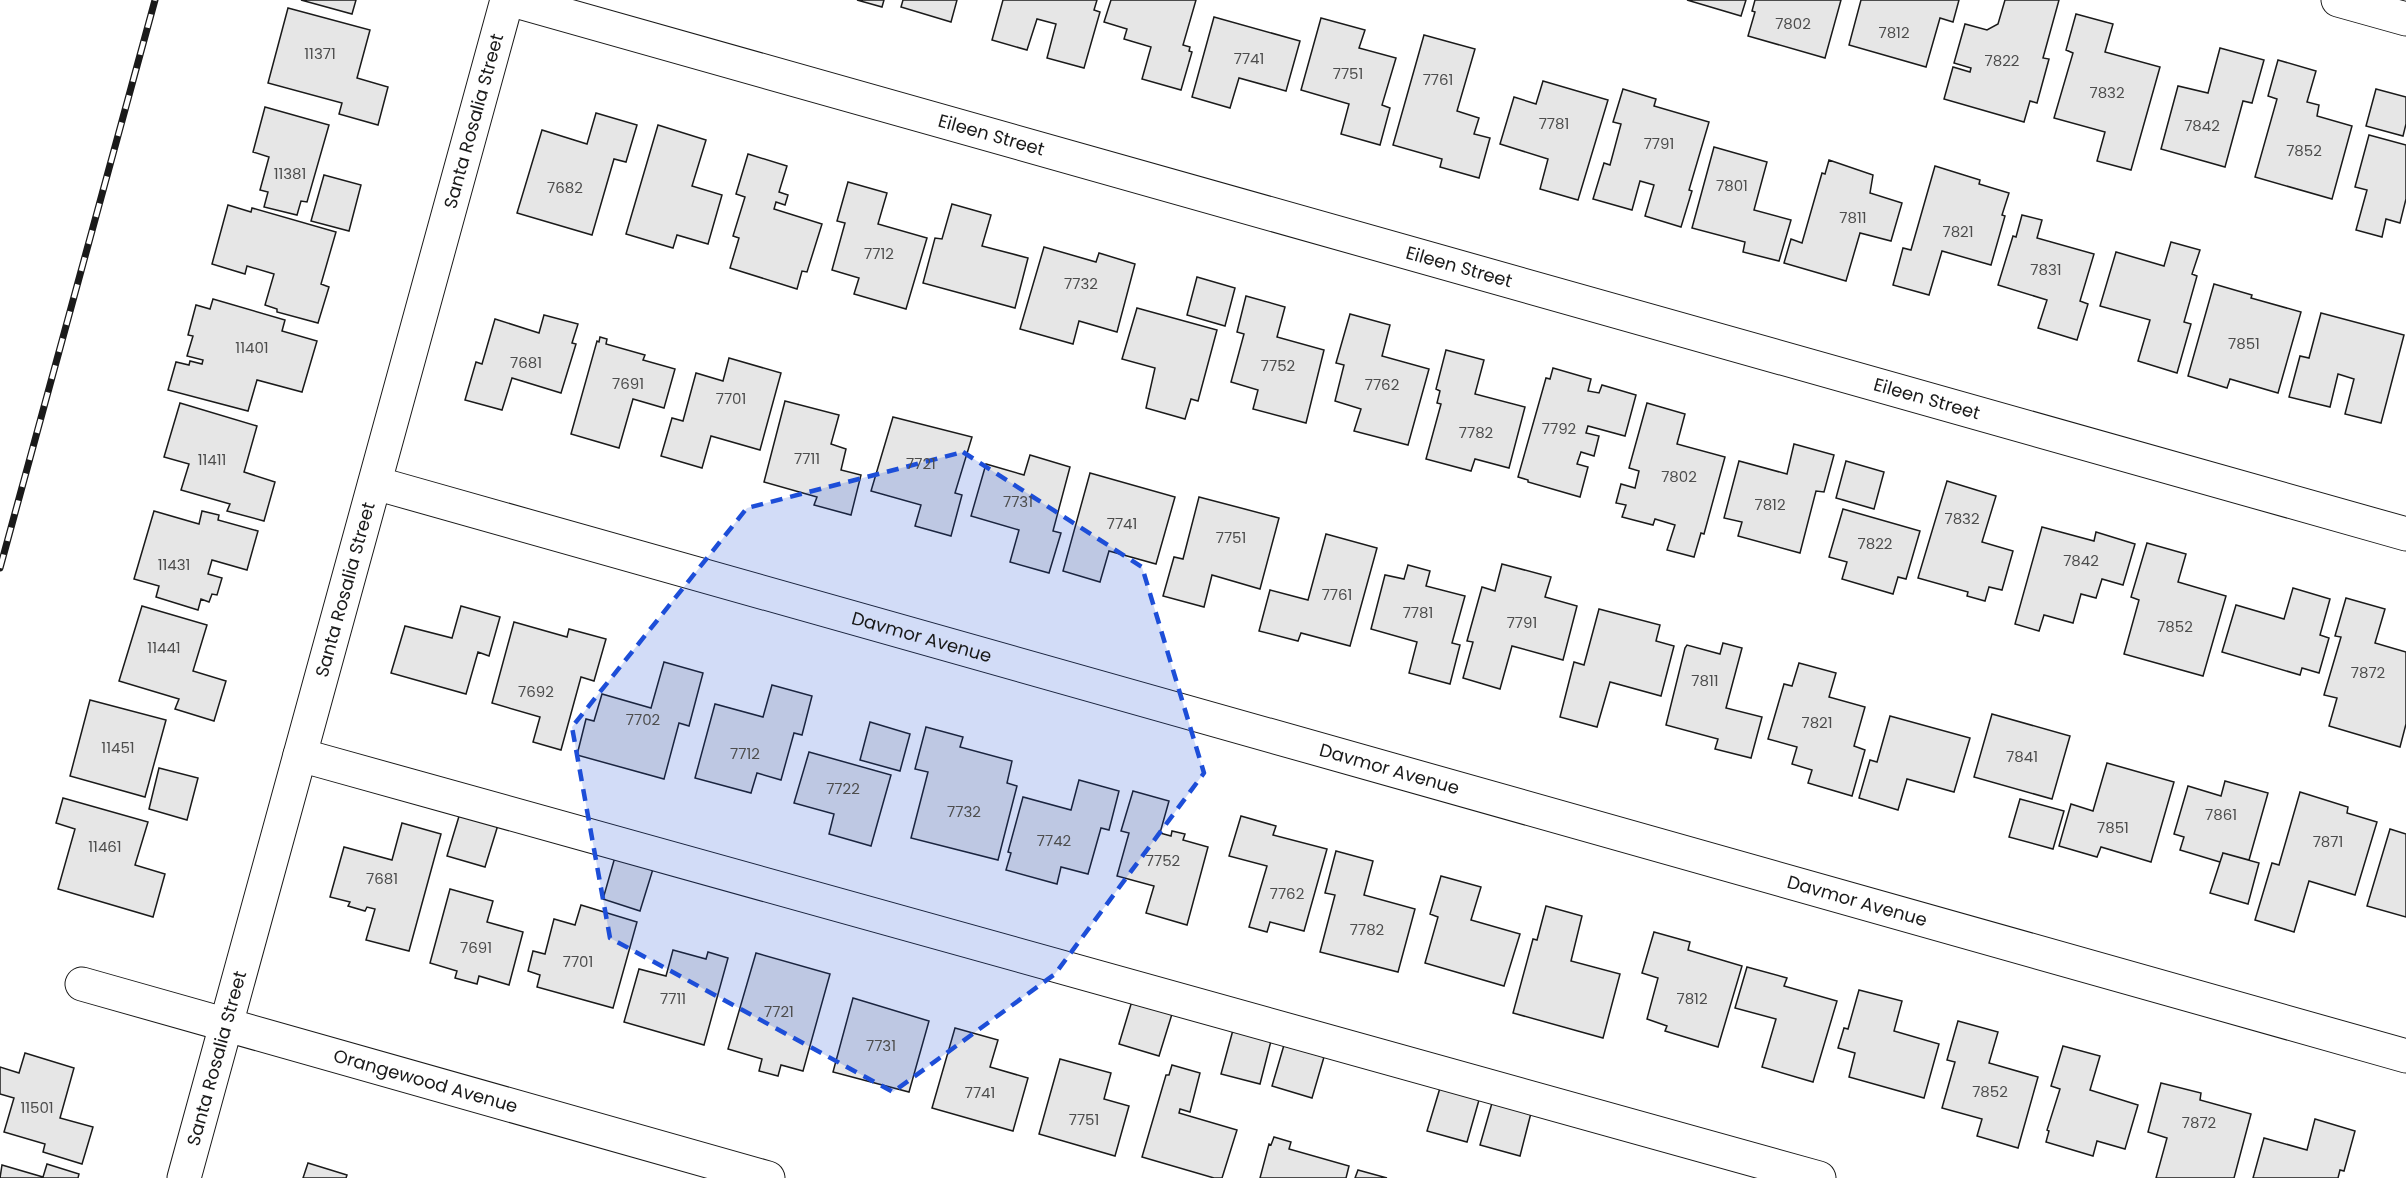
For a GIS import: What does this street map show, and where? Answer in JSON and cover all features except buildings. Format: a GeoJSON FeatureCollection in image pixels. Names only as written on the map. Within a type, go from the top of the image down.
{"type":"FeatureCollection","features":[{"type":"Feature","properties":{"kind":"street","name":"Santa Rosalia Street"},"geometry":{"type":"LineString","coordinates":[[184,1178],[507,0]]}},
{"type":"Feature","properties":{"kind":"street","name":"Eileen Street"},"geometry":{"type":"LineString","coordinates":[[512,0],[2406,534]]}},
{"type":"Feature","properties":{"kind":"street"},"geometry":{"type":"LineString","coordinates":[[2338,0],[2406,19]]}},
{"type":"Feature","properties":{"kind":"street","name":"Davmor Avenue"},"geometry":{"type":"LineString","coordinates":[[375,483],[2406,1056]]}},
{"type":"Feature","properties":{"kind":"street"},"geometry":{"type":"LineString","coordinates":[[300,755],[1819,1178]]}},
{"type":"Feature","properties":{"kind":"street","name":"Orangewood Avenue"},"geometry":{"type":"LineString","coordinates":[[82,984],[768,1178]]}},
{"type":"Feature","properties":{"kind":"highlighted area"},"geometry":{"type":"Polygon","coordinates":[[[963,452],[1142,567],[1204,773],[1055,974],[893,1092],[610,938],[572,727],[747,508],[963,452]]]}},
{"type":"Feature","properties":{"kind":"railway"},"geometry":{"type":"LineString","coordinates":[[0,568],[155,0]]}}]}
